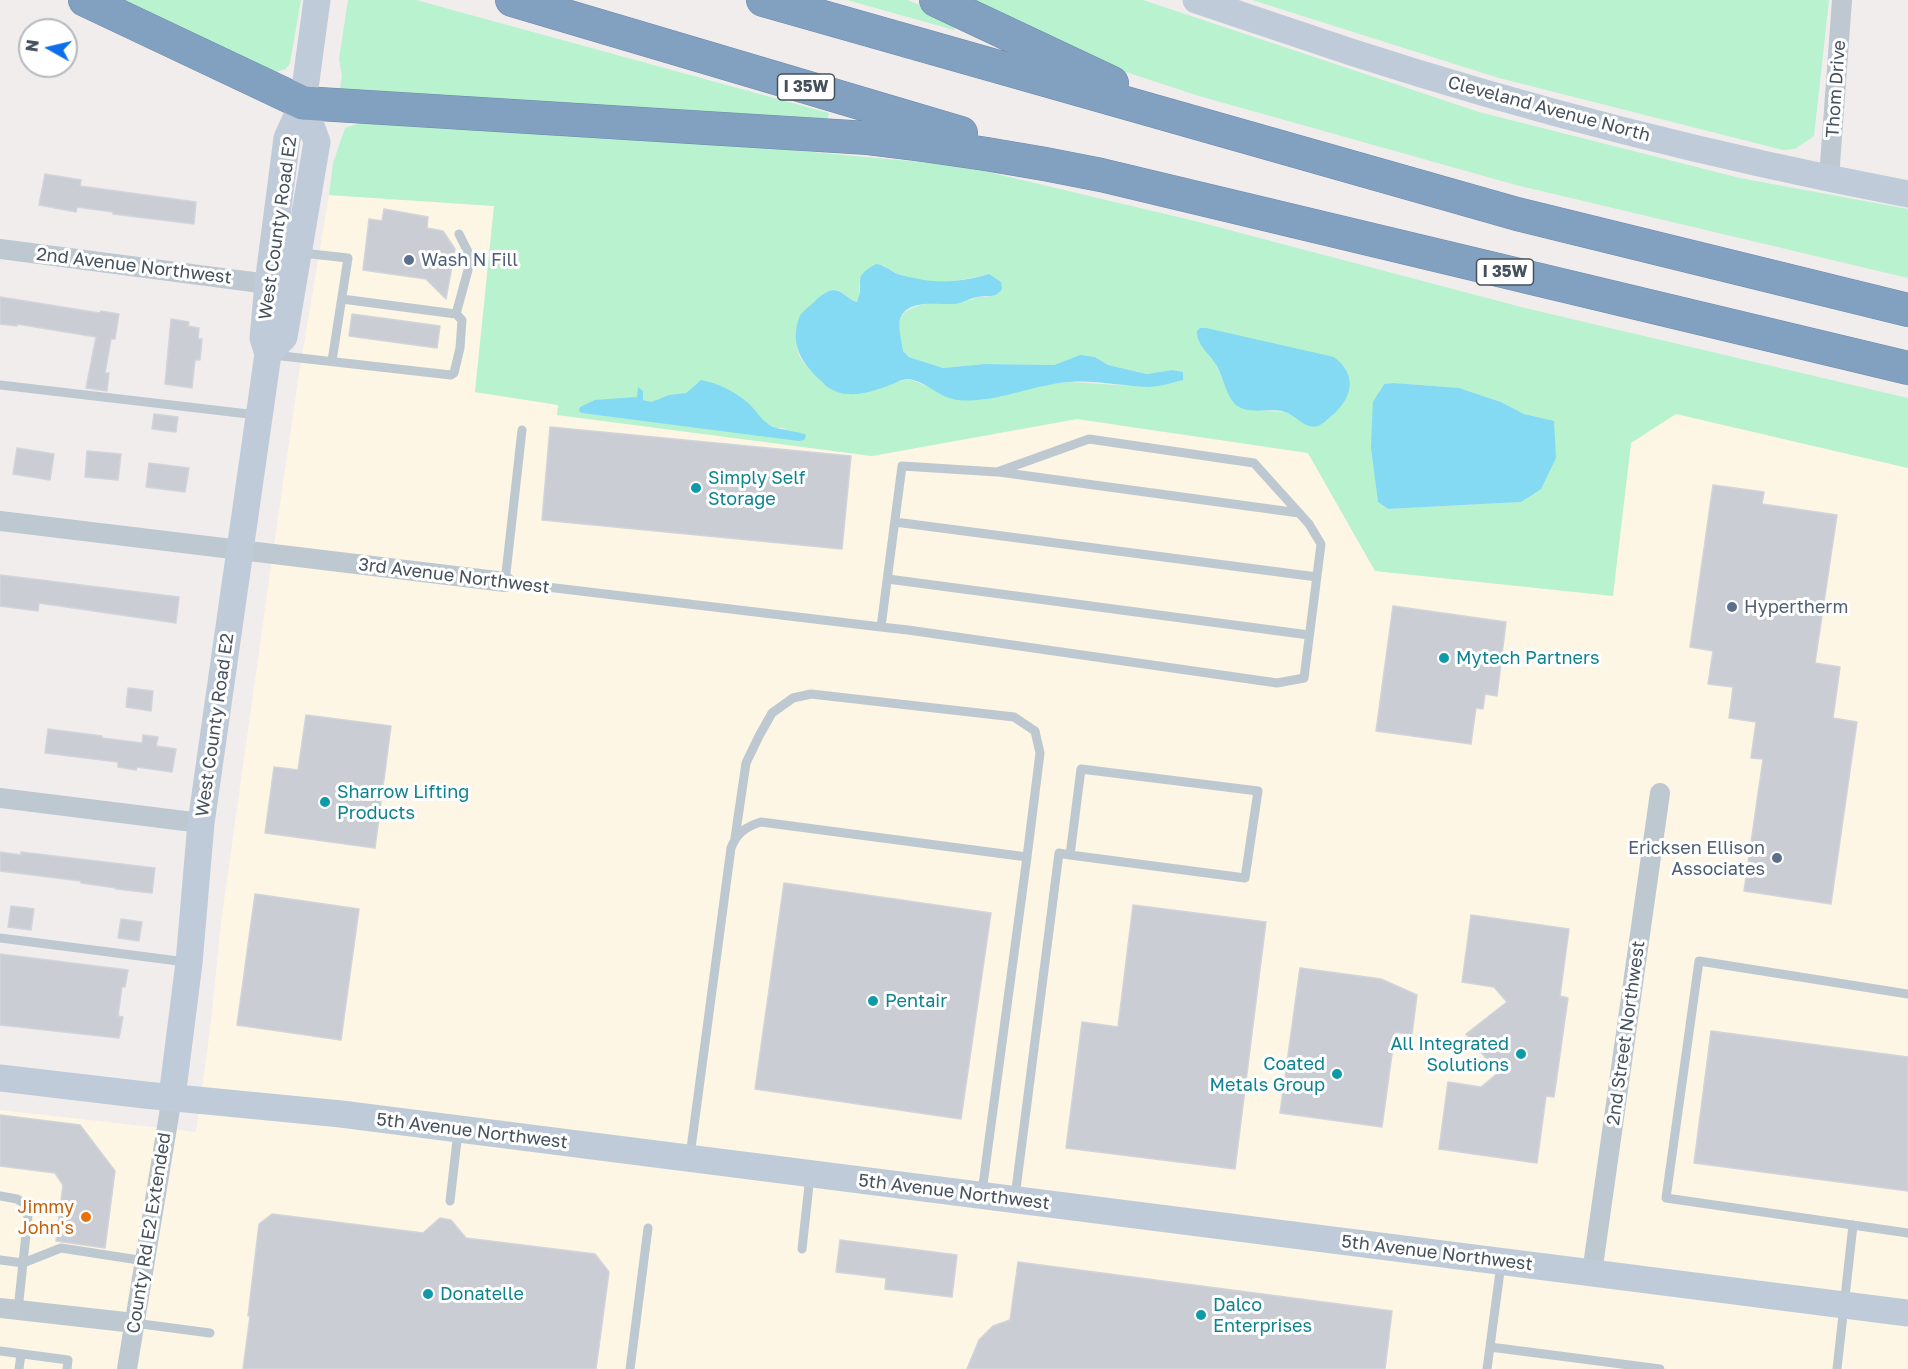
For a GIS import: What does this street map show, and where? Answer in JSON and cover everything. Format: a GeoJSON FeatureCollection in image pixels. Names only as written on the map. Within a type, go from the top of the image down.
{"type":"FeatureCollection","features":[{"type":"Feature","properties":{"kind":"highway"},"geometry":{"type":"LineString","coordinates":[[85,0],[303,103],[868,138],[955,148],[1101,175]]}},
{"type":"Feature","properties":{"kind":"highway","name":"I 35W"},"geometry":{"type":"LineString","coordinates":[[512,0],[1101,175],[1908,369]]}},
{"type":"Feature","properties":{"kind":"highway"},"geometry":{"type":"LineString","coordinates":[[763,0],[1517,214],[1908,310]]}},
{"type":"Feature","properties":{"kind":"highway"},"geometry":{"type":"LineString","coordinates":[[936,0],[1198,124]]}},
{"type":"Feature","properties":{"kind":"street","name":"Cleveland Avenue North"},"geometry":{"type":"LineString","coordinates":[[1196,0],[1352,52],[1605,125],[1829,178],[1908,194]]}},
{"type":"Feature","properties":{"kind":"street","name":"Thom Drive"},"geometry":{"type":"LineString","coordinates":[[1829,178],[1842,0]]}},
{"type":"Feature","properties":{"kind":"street","name":"West County Road E2"},"geometry":{"type":"LineString","coordinates":[[171,1097],[189,963],[201,823],[268,354],[263,338],[286,138],[303,103],[316,7]]}},
{"type":"Feature","properties":{"kind":"street","name":"West County Road E2"},"geometry":{"type":"LineString","coordinates":[[268,354],[284,337],[316,142],[303,103]]}},
{"type":"Feature","properties":{"kind":"street","name":"2nd Avenue Northwest"},"geometry":{"type":"LineString","coordinates":[[0,249],[268,284]]}},
{"type":"Feature","properties":{"kind":"street","name":"3rd Avenue Northwest"},"geometry":{"type":"LineString","coordinates":[[0,521],[505,582]]}},
{"type":"Feature","properties":{"kind":"street","name":"2nd Street Northwest"},"geometry":{"type":"LineString","coordinates":[[1592,1273],[1660,793]]}},
{"type":"Feature","properties":{"kind":"street"},"geometry":{"type":"LineString","coordinates":[[0,798],[201,823]]}},
{"type":"Feature","properties":{"kind":"street","name":"5th Avenue Northwest"},"geometry":{"type":"LineString","coordinates":[[0,1078],[340,1114],[1908,1313]]}},
{"type":"Feature","properties":{"kind":"street","name":"County Rd E2 Extended"},"geometry":{"type":"LineString","coordinates":[[127,1369],[171,1097]]}},
{"type":"Feature","properties":{"kind":"street"},"geometry":{"type":"LineString","coordinates":[[9,1309],[134,1323]]}},
{"type":"Feature","properties":{"kind":"lane"},"geometry":{"type":"LineString","coordinates":[[456,314],[468,270],[468,252],[459,234]]}},
{"type":"Feature","properties":{"kind":"lane"},"geometry":{"type":"LineString","coordinates":[[297,252],[348,258],[332,361]]}},
{"type":"Feature","properties":{"kind":"lane"},"geometry":{"type":"LineString","coordinates":[[268,354],[451,375],[454,373],[460,348],[462,320],[456,314],[342,299]]}},
{"type":"Feature","properties":{"kind":"lane"},"geometry":{"type":"LineString","coordinates":[[0,385],[259,415]]}},
{"type":"Feature","properties":{"kind":"lane"},"geometry":{"type":"LineString","coordinates":[[505,582],[522,430]]}},
{"type":"Feature","properties":{"kind":"lane"},"geometry":{"type":"LineString","coordinates":[[888,579],[1310,635],[1321,544],[1309,524],[1254,464],[1089,439],[997,472]]}},
{"type":"Feature","properties":{"kind":"lane"},"geometry":{"type":"LineString","coordinates":[[881,627],[902,466],[997,472],[1299,513]]}},
{"type":"Feature","properties":{"kind":"lane"},"geometry":{"type":"LineString","coordinates":[[895,522],[1317,578]]}},
{"type":"Feature","properties":{"kind":"lane","name":"3rd Avenue Northwest"},"geometry":{"type":"LineString","coordinates":[[505,582],[908,630],[1277,683],[1304,678],[1310,635]]}},
{"type":"Feature","properties":{"kind":"lane"},"geometry":{"type":"LineString","coordinates":[[689,1159],[731,848],[735,838],[746,763],[772,713],[793,698],[811,694],[1014,717],[1035,731],[1040,753],[981,1196]]}},
{"type":"Feature","properties":{"kind":"lane"},"geometry":{"type":"LineString","coordinates":[[1014,1200],[1059,853],[1070,855],[1245,878],[1258,791],[1081,769],[1070,855]]}},
{"type":"Feature","properties":{"kind":"lane"},"geometry":{"type":"LineString","coordinates":[[735,838],[743,830],[761,822],[1027,857]]}},
{"type":"Feature","properties":{"kind":"lane"},"geometry":{"type":"LineString","coordinates":[[0,938],[189,963]]}},
{"type":"Feature","properties":{"kind":"lane"},"geometry":{"type":"LineString","coordinates":[[1908,994],[1699,962],[1666,1198],[1908,1233]]}},
{"type":"Feature","properties":{"kind":"lane"},"geometry":{"type":"LineString","coordinates":[[450,1202],[458,1129]]}},
{"type":"Feature","properties":{"kind":"lane"},"geometry":{"type":"LineString","coordinates":[[802,1249],[811,1174]]}},
{"type":"Feature","properties":{"kind":"lane"},"geometry":{"type":"LineString","coordinates":[[0,1196],[17,1199],[29,1206],[23,1263],[9,1309]]}},
{"type":"Feature","properties":{"kind":"lane"},"geometry":{"type":"LineString","coordinates":[[1837,1369],[1853,1225]]}},
{"type":"Feature","properties":{"kind":"lane"},"geometry":{"type":"LineString","coordinates":[[630,1369],[648,1228]]}},
{"type":"Feature","properties":{"kind":"lane"},"geometry":{"type":"LineString","coordinates":[[0,1260],[23,1263],[61,1248],[145,1260]]}},
{"type":"Feature","properties":{"kind":"lane"},"geometry":{"type":"LineString","coordinates":[[1487,1369],[1501,1262]]}},
{"type":"Feature","properties":{"kind":"lane"},"geometry":{"type":"LineString","coordinates":[[134,1323],[210,1334]]}},
{"type":"Feature","properties":{"kind":"lane"},"geometry":{"type":"LineString","coordinates":[[1490,1347],[1660,1369]]}},
{"type":"Feature","properties":{"kind":"lane"},"geometry":{"type":"LineString","coordinates":[[0,1351],[68,1360],[67,1369]]}},
{"type":"Feature","properties":{"kind":"lane"},"geometry":{"type":"LineString","coordinates":[[19,1369],[21,1354]]}},
{"type":"Feature","properties":{"kind":"shaded area"},"geometry":{"type":"Polygon","coordinates":[[[329,195],[494,206],[475,392],[559,405],[558,415],[872,456],[1077,419],[1308,453],[1375,571],[1612,596],[1631,443],[1676,413],[1908,468],[1908,1369],[0,1369],[0,1110],[196,1132],[221,923],[272,559],[299,374],[329,195]]]}},
{"type":"Feature","properties":{"kind":"green space"},"geometry":{"type":"Polygon","coordinates":[[[108,0],[301,0],[290,63],[286,69],[276,72],[108,0]]]}},
{"type":"Feature","properties":{"kind":"green space"},"geometry":{"type":"Polygon","coordinates":[[[348,0],[416,0],[829,113],[825,129],[340,89],[342,75],[339,59],[348,0]]]}},
{"type":"Feature","properties":{"kind":"green space"},"geometry":{"type":"Polygon","coordinates":[[[847,0],[908,0],[957,22],[954,30],[847,0]]]}},
{"type":"Feature","properties":{"kind":"green space"},"geometry":{"type":"Polygon","coordinates":[[[952,0],[1143,0],[1479,112],[1740,178],[1908,209],[1908,278],[1516,185],[1199,96],[1086,59],[952,0]]]}},
{"type":"Feature","properties":{"kind":"green space"},"geometry":{"type":"Polygon","coordinates":[[[1252,0],[1829,0],[1814,136],[1795,149],[1783,150],[1499,78],[1252,0]]]}},
{"type":"Feature","properties":{"kind":"green space"},"geometry":{"type":"Polygon","coordinates":[[[372,119],[757,147],[932,163],[984,171],[1199,222],[1525,308],[1908,398],[1908,468],[1676,414],[1631,443],[1613,596],[1375,571],[1308,453],[1077,419],[872,456],[557,415],[558,405],[475,392],[494,206],[329,195],[333,163],[345,128],[372,119]],[[883,265],[859,279],[857,302],[839,291],[832,290],[821,297],[810,314],[800,335],[797,349],[810,370],[897,382],[908,379],[959,400],[982,400],[1048,384],[1071,382],[1148,387],[1183,380],[1182,372],[1172,370],[1147,374],[1108,365],[1095,357],[1080,355],[1054,365],[985,364],[943,368],[909,357],[903,351],[900,319],[904,313],[921,305],[989,297],[989,274],[962,280],[935,282],[908,277],[883,265]],[[1197,331],[1199,341],[1216,364],[1231,399],[1253,410],[1285,412],[1294,416],[1349,390],[1346,371],[1334,357],[1197,331]],[[697,383],[686,393],[669,395],[651,402],[637,397],[579,410],[581,413],[804,440],[783,428],[775,428],[697,383]],[[1384,384],[1379,391],[1375,478],[1378,502],[1388,509],[1521,502],[1553,421],[1524,414],[1501,402],[1459,388],[1384,384]]]}},
{"type":"Feature","properties":{"kind":"water"},"geometry":{"type":"Polygon","coordinates":[[[876,264],[901,275],[924,280],[956,281],[989,274],[1001,282],[1002,289],[994,295],[955,304],[916,305],[904,312],[900,319],[900,330],[903,351],[909,357],[943,368],[985,364],[1054,365],[1080,355],[1095,357],[1108,365],[1147,374],[1172,370],[1183,372],[1183,380],[1147,387],[1070,382],[1042,386],[1000,397],[972,400],[951,399],[915,380],[908,379],[860,394],[836,392],[825,385],[802,359],[796,336],[799,318],[818,298],[833,290],[857,302],[860,277],[876,264]]]}},
{"type":"Feature","properties":{"kind":"water"},"geometry":{"type":"Polygon","coordinates":[[[1200,328],[1334,357],[1347,372],[1350,388],[1347,396],[1337,411],[1318,426],[1313,427],[1285,412],[1240,408],[1232,400],[1217,366],[1199,341],[1197,331],[1200,328]]]}},
{"type":"Feature","properties":{"kind":"water"},"geometry":{"type":"Polygon","coordinates":[[[701,380],[738,395],[773,427],[805,434],[804,440],[581,413],[579,410],[580,407],[595,400],[637,397],[638,387],[643,391],[643,400],[651,402],[669,395],[686,393],[701,380]]]}},
{"type":"Feature","properties":{"kind":"water"},"geometry":{"type":"Polygon","coordinates":[[[1384,384],[1459,388],[1501,402],[1524,414],[1554,421],[1556,458],[1541,489],[1521,502],[1388,509],[1378,502],[1371,448],[1373,402],[1384,384]]]}},
{"type":"Feature","properties":{"kind":"building"},"geometry":{"type":"Polygon","coordinates":[[[45,174],[81,180],[80,186],[196,202],[194,224],[77,207],[76,212],[39,205],[45,174]]]}},
{"type":"Feature","properties":{"kind":"building","name":"Wash N Fill"},"geometry":{"type":"Polygon","coordinates":[[[384,209],[428,217],[427,228],[443,231],[455,249],[446,299],[426,279],[363,270],[369,219],[382,221],[384,209]]]}},
{"type":"Feature","properties":{"kind":"building"},"geometry":{"type":"Polygon","coordinates":[[[0,297],[119,314],[115,339],[111,339],[105,373],[109,373],[107,391],[86,388],[96,337],[17,324],[17,326],[0,324],[0,297]]]}},
{"type":"Feature","properties":{"kind":"building"},"geometry":{"type":"Polygon","coordinates":[[[352,314],[440,326],[437,348],[349,336],[352,314]]]}},
{"type":"Feature","properties":{"kind":"building"},"geometry":{"type":"Polygon","coordinates":[[[171,319],[189,322],[188,326],[199,328],[198,339],[202,339],[200,360],[195,360],[192,388],[165,384],[171,319]]]}},
{"type":"Feature","properties":{"kind":"building"},"geometry":{"type":"Polygon","coordinates":[[[154,414],[178,417],[176,432],[152,429],[154,414]]]}},
{"type":"Feature","properties":{"kind":"building","name":"Simply Self Storage"},"geometry":{"type":"Polygon","coordinates":[[[550,427],[851,456],[842,549],[542,520],[550,427]]]}},
{"type":"Feature","properties":{"kind":"building"},"geometry":{"type":"Polygon","coordinates":[[[17,448],[54,454],[50,480],[13,474],[17,448]]]}},
{"type":"Feature","properties":{"kind":"building"},"geometry":{"type":"Polygon","coordinates":[[[87,451],[121,454],[118,480],[85,477],[87,451]]]}},
{"type":"Feature","properties":{"kind":"building"},"geometry":{"type":"Polygon","coordinates":[[[149,463],[189,468],[185,492],[146,487],[149,463]]]}},
{"type":"Feature","properties":{"kind":"building"},"geometry":{"type":"Polygon","coordinates":[[[1713,485],[1764,492],[1762,504],[1837,515],[1815,663],[1840,667],[1833,718],[1857,722],[1831,904],[1744,891],[1763,759],[1751,758],[1756,722],[1729,718],[1733,687],[1708,684],[1713,651],[1690,647],[1713,485]]]}},
{"type":"Feature","properties":{"kind":"building"},"geometry":{"type":"Polygon","coordinates":[[[0,575],[179,597],[176,623],[39,603],[38,611],[0,606],[0,575]]]}},
{"type":"Feature","properties":{"kind":"building","name":"Mytech Partners"},"geometry":{"type":"Polygon","coordinates":[[[1393,606],[1506,622],[1497,696],[1485,694],[1483,709],[1476,708],[1471,744],[1376,731],[1393,606]]]}},
{"type":"Feature","properties":{"kind":"building"},"geometry":{"type":"Polygon","coordinates":[[[128,688],[153,691],[151,711],[126,707],[128,688]]]}},
{"type":"Feature","properties":{"kind":"building","name":"Sharrow Lifting Products"},"geometry":{"type":"Polygon","coordinates":[[[306,715],[391,726],[375,848],[265,833],[274,767],[298,770],[306,715]]]}},
{"type":"Feature","properties":{"kind":"building"},"geometry":{"type":"Polygon","coordinates":[[[48,729],[142,743],[143,735],[158,737],[156,746],[176,749],[172,772],[137,767],[136,770],[118,767],[118,762],[45,753],[48,729]]]}},
{"type":"Feature","properties":{"kind":"building"},"geometry":{"type":"Polygon","coordinates":[[[0,852],[21,855],[21,852],[155,868],[152,893],[0,871],[0,852]]]}},
{"type":"Feature","properties":{"kind":"building","name":"Pentair"},"geometry":{"type":"Polygon","coordinates":[[[784,883],[991,913],[961,1119],[755,1089],[784,883]]]}},
{"type":"Feature","properties":{"kind":"building"},"geometry":{"type":"Polygon","coordinates":[[[255,894],[359,909],[341,1040],[237,1025],[255,894]]]}},
{"type":"Feature","properties":{"kind":"building"},"geometry":{"type":"Polygon","coordinates":[[[1133,905],[1266,922],[1235,1169],[1066,1148],[1082,1022],[1118,1027],[1133,905]]]}},
{"type":"Feature","properties":{"kind":"building"},"geometry":{"type":"Polygon","coordinates":[[[11,906],[34,909],[31,930],[8,927],[11,906]]]}},
{"type":"Feature","properties":{"kind":"building","name":"All Integrated Solutions"},"geometry":{"type":"Polygon","coordinates":[[[1471,915],[1569,929],[1560,996],[1568,998],[1554,1097],[1546,1096],[1537,1163],[1439,1149],[1448,1082],[1481,1087],[1498,1073],[1466,1034],[1507,1002],[1494,987],[1462,982],[1471,915]]]}},
{"type":"Feature","properties":{"kind":"building"},"geometry":{"type":"Polygon","coordinates":[[[121,919],[142,922],[139,941],[118,938],[121,919]]]}},
{"type":"Feature","properties":{"kind":"building"},"geometry":{"type":"Polygon","coordinates":[[[0,954],[128,970],[125,987],[122,987],[118,1016],[123,1017],[119,1038],[0,1025],[0,954]]]}},
{"type":"Feature","properties":{"kind":"building","name":"Coated Metals Group"},"geometry":{"type":"Polygon","coordinates":[[[1300,968],[1381,979],[1417,995],[1412,1035],[1395,1032],[1382,1127],[1280,1113],[1300,968]]]}},
{"type":"Feature","properties":{"kind":"building"},"geometry":{"type":"Polygon","coordinates":[[[1711,1031],[1908,1057],[1908,1191],[1694,1163],[1711,1031]]]}},
{"type":"Feature","properties":{"kind":"building"},"geometry":{"type":"Polygon","coordinates":[[[0,1115],[80,1125],[115,1171],[105,1248],[56,1241],[63,1185],[55,1173],[0,1166],[0,1115]]]}},
{"type":"Feature","properties":{"kind":"building","name":"Donatelle"},"geometry":{"type":"Polygon","coordinates":[[[272,1214],[423,1233],[440,1218],[451,1220],[466,1238],[595,1254],[609,1272],[596,1369],[243,1369],[259,1224],[272,1214]]]}},
{"type":"Feature","properties":{"kind":"building"},"geometry":{"type":"Polygon","coordinates":[[[840,1240],[957,1255],[952,1297],[885,1289],[886,1278],[836,1272],[840,1240]]]}},
{"type":"Feature","properties":{"kind":"building","name":"Dalco Enterprises"},"geometry":{"type":"Polygon","coordinates":[[[1018,1262],[1392,1311],[1385,1369],[967,1369],[979,1340],[993,1326],[1010,1320],[1018,1262]]]}},
{"type":"Feature","properties":{"kind":"place","name":"Wash N Fill"},"geometry":{"type":"Point","coordinates":[409,260]}},
{"type":"Feature","properties":{"kind":"place","name":"Simply Self Storage"},"geometry":{"type":"Point","coordinates":[696,488]}},
{"type":"Feature","properties":{"kind":"place","name":"Hypertherm"},"geometry":{"type":"Point","coordinates":[1732,607]}},
{"type":"Feature","properties":{"kind":"place","name":"Mytech Partners"},"geometry":{"type":"Point","coordinates":[1444,658]}},
{"type":"Feature","properties":{"kind":"place","name":"Sharrow Lifting Products"},"geometry":{"type":"Point","coordinates":[325,802]}},
{"type":"Feature","properties":{"kind":"place","name":"Ericksen Ellison Associates"},"geometry":{"type":"Point","coordinates":[1777,858]}},
{"type":"Feature","properties":{"kind":"place","name":"Pentair"},"geometry":{"type":"Point","coordinates":[873,1001]}},
{"type":"Feature","properties":{"kind":"place","name":"All Integrated Solutions"},"geometry":{"type":"Point","coordinates":[1521,1054]}},
{"type":"Feature","properties":{"kind":"place","name":"Coated Metals Group"},"geometry":{"type":"Point","coordinates":[1337,1074]}},
{"type":"Feature","properties":{"kind":"place","name":"Jimmy John's"},"geometry":{"type":"Point","coordinates":[86,1217]}},
{"type":"Feature","properties":{"kind":"place","name":"Donatelle"},"geometry":{"type":"Point","coordinates":[428,1294]}},
{"type":"Feature","properties":{"kind":"place","name":"Dalco Enterprises"},"geometry":{"type":"Point","coordinates":[1201,1315]}}]}
